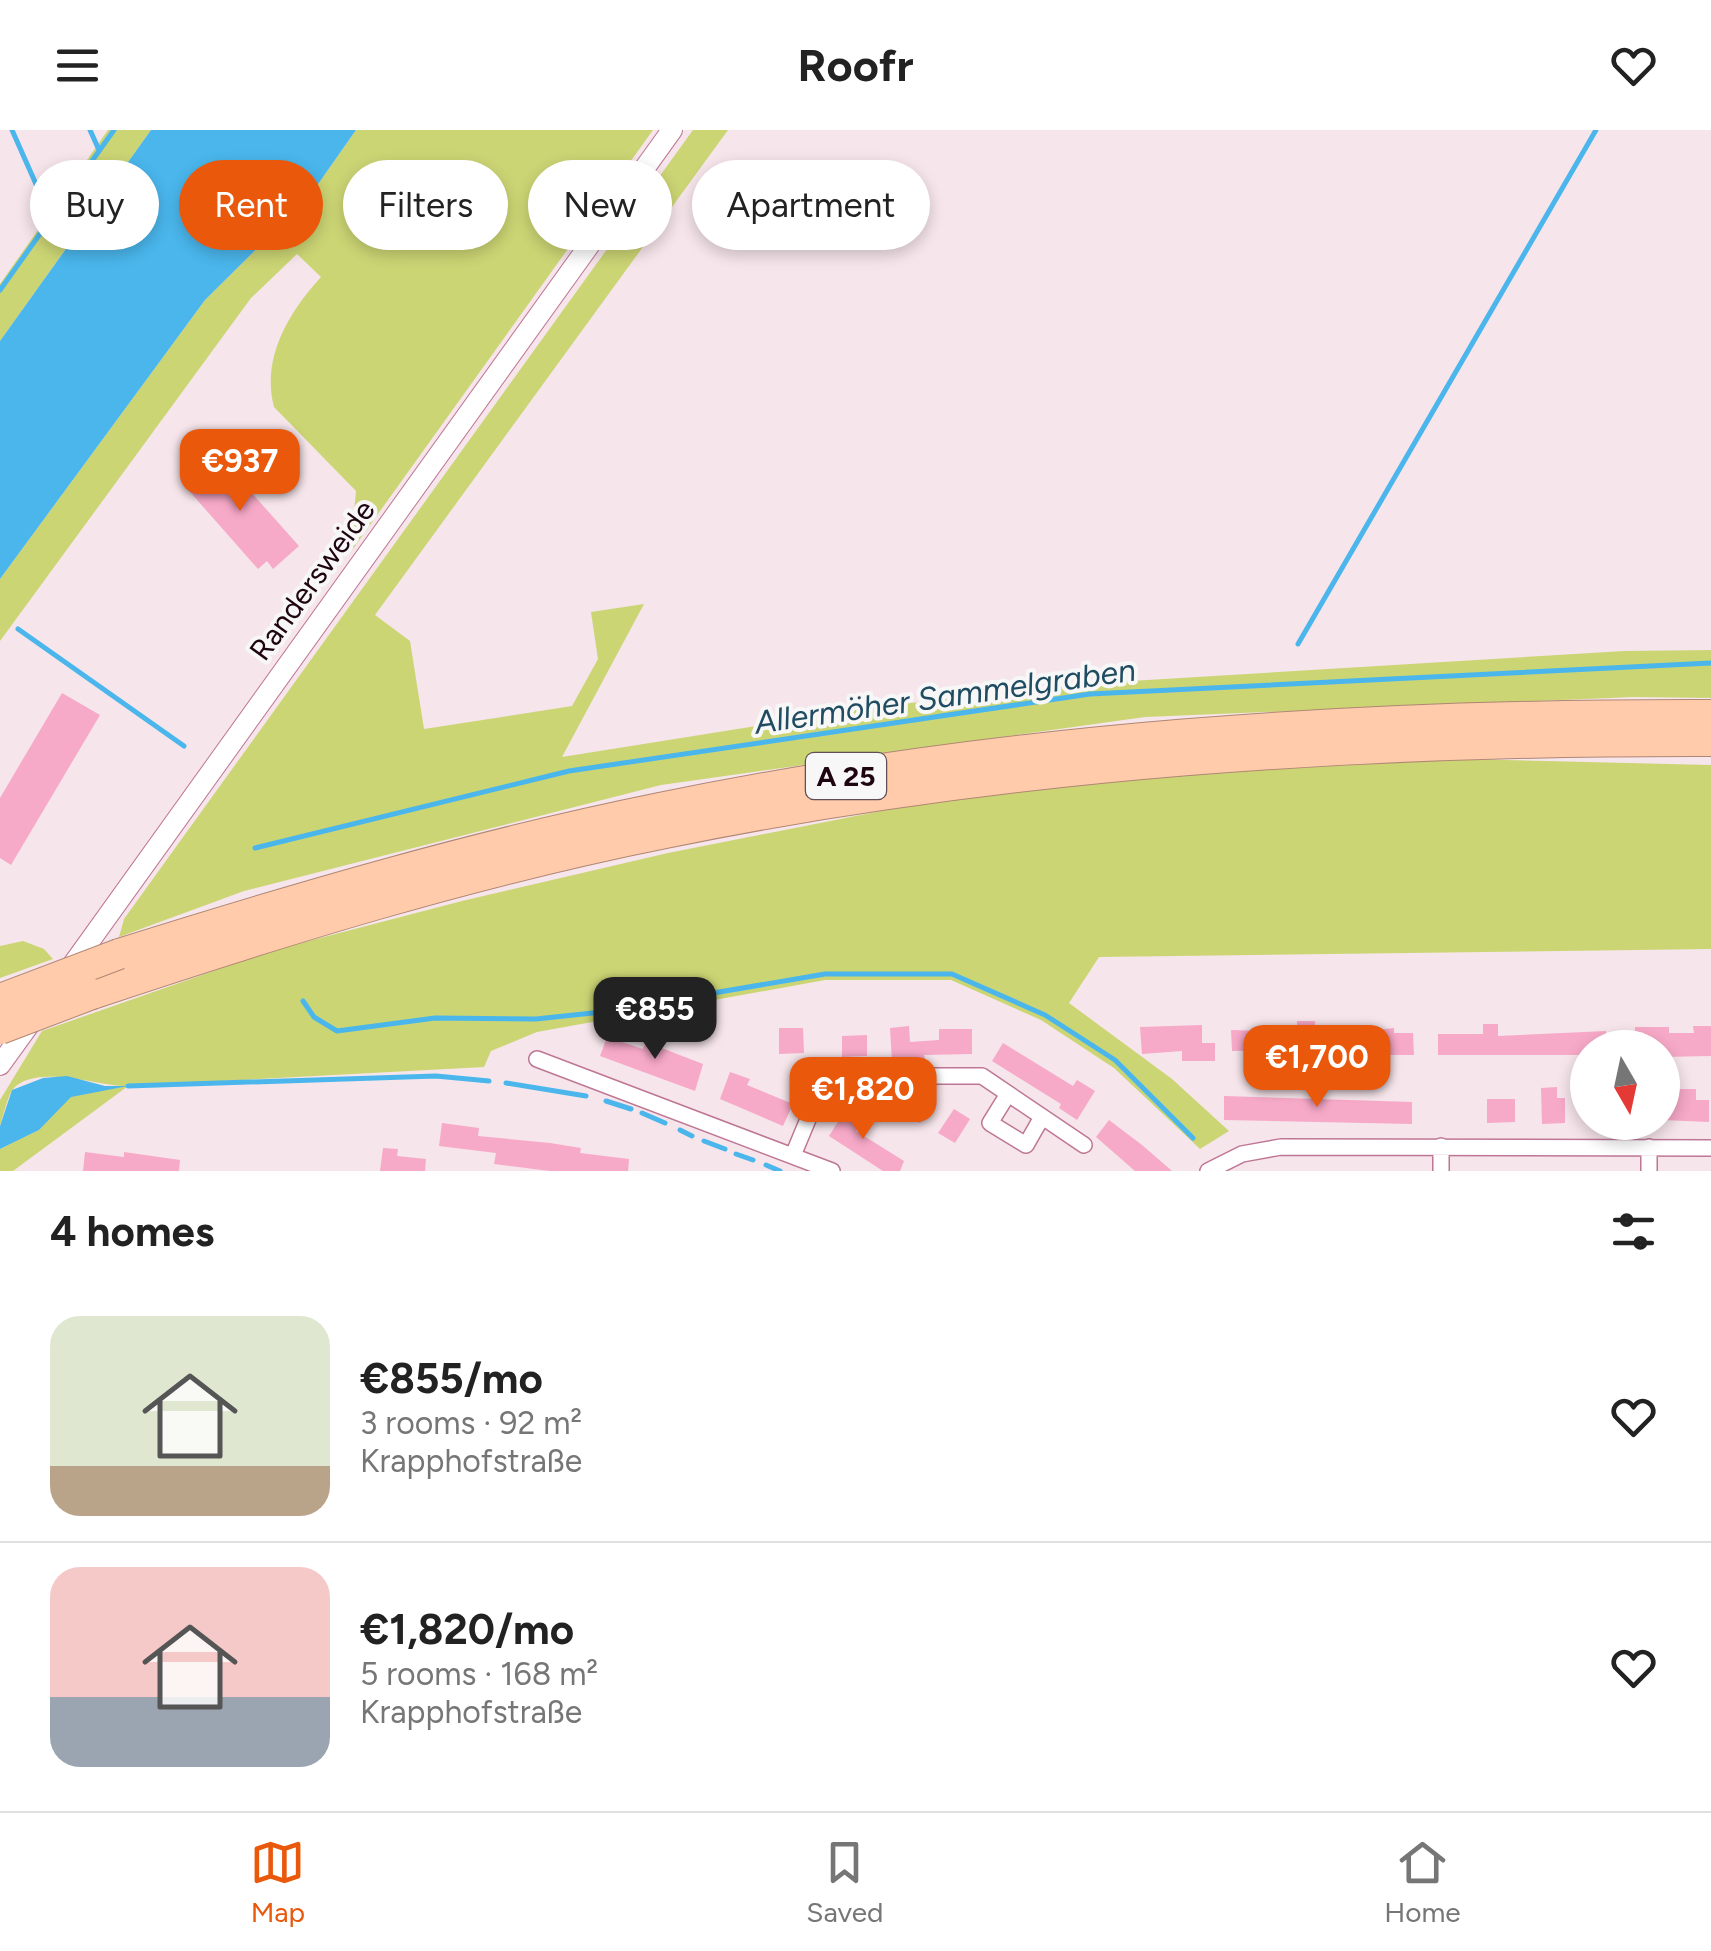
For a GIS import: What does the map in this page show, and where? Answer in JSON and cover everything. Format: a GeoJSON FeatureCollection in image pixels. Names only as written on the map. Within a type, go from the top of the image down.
{"type":"FeatureCollection","features":[{"type":"Feature","properties":{"kind":"highway","name":"A 25"},"geometry":{"type":"LineString","coordinates":[[0,999],[119,954],[449,857],[660,808],[906,765],[1095,742],[1395,722],[1711,715]]}},
{"type":"Feature","properties":{"kind":"highway","name":"A 25"},"geometry":{"type":"LineString","coordinates":[[0,1028],[265,936],[456,882],[665,833],[910,791],[1097,767],[1396,748],[1711,741]]}},
{"type":"Feature","properties":{"kind":"street","name":"Randersweide"},"geometry":{"type":"LineString","coordinates":[[0,1065],[672,130]]}},
{"type":"Feature","properties":{"kind":"street"},"geometry":{"type":"LineString","coordinates":[[537,1058],[794,1153],[832,1171]]}},
{"type":"Feature","properties":{"kind":"street"},"geometry":{"type":"LineString","coordinates":[[794,1153],[826,1076],[982,1076],[1084,1145]]}},
{"type":"Feature","properties":{"kind":"street"},"geometry":{"type":"LineString","coordinates":[[1008,1094],[990,1123],[1026,1145],[1042,1117]]}},
{"type":"Feature","properties":{"kind":"street"},"geometry":{"type":"LineString","coordinates":[[1208,1171],[1242,1154],[1281,1146],[1711,1148]]}},
{"type":"Feature","properties":{"kind":"street"},"geometry":{"type":"LineString","coordinates":[[1441,1146],[1441,1171]]}},
{"type":"Feature","properties":{"kind":"street"},"geometry":{"type":"LineString","coordinates":[[1649,1147],[1649,1171]]}},
{"type":"Feature","properties":{"kind":"green space"},"geometry":{"type":"Polygon","coordinates":[[[108,130],[151,130],[130,160],[87,160],[108,130]]]}},
{"type":"Feature","properties":{"kind":"green space"},"geometry":{"type":"Polygon","coordinates":[[[356,130],[653,130],[632,160],[528,160],[528,250],[567,250],[350,553],[356,491],[274,407],[271,371],[281,337],[298,305],[321,277],[297,254],[251,298],[0,641],[0,579],[205,300],[255,250],[323,250],[323,177],[356,130]]]}},
{"type":"Feature","properties":{"kind":"green space"},"geometry":{"type":"Polygon","coordinates":[[[693,130],[728,130],[706,160],[692,160],[692,179],[672,207],[671,160],[693,130]]]}},
{"type":"Feature","properties":{"kind":"green space"},"geometry":{"type":"Polygon","coordinates":[[[30,241],[30,250],[65,250],[0,341],[0,284],[30,241]]]}},
{"type":"Feature","properties":{"kind":"green space"},"geometry":{"type":"Polygon","coordinates":[[[606,250],[641,250],[375,615],[410,641],[424,729],[572,706],[598,659],[591,612],[644,604],[562,757],[875,707],[1081,684],[1624,651],[1711,650],[1711,698],[1634,697],[1145,717],[661,785],[244,891],[119,937],[124,919],[606,250]]]}},
{"type":"Feature","properties":{"kind":"green space"},"geometry":{"type":"Polygon","coordinates":[[[1463,759],[1711,765],[1711,949],[1099,957],[1069,1003],[1172,1079],[1229,1131],[1200,1149],[1114,1068],[1041,1020],[951,980],[825,980],[537,1032],[491,1051],[484,1067],[128,1086],[13,1171],[0,1171],[0,1149],[39,1130],[71,1096],[122,1086],[50,1077],[23,1082],[11,1092],[0,1126],[0,1100],[42,1031],[270,951],[668,853],[916,804],[1146,776],[1463,759]]]}},
{"type":"Feature","properties":{"kind":"green space"},"geometry":{"type":"Polygon","coordinates":[[[23,941],[44,949],[53,959],[0,978],[0,946],[23,941]]]}},
{"type":"Feature","properties":{"kind":"water"},"geometry":{"type":"Polygon","coordinates":[[[151,130],[356,130],[323,177],[323,160],[179,160],[179,250],[255,250],[205,300],[0,579],[0,341],[65,250],[159,250],[159,160],[130,160],[151,130]]]}},
{"type":"Feature","properties":{"kind":"water"},"geometry":{"type":"Polygon","coordinates":[[[67,1076],[105,1086],[128,1086],[71,1097],[39,1130],[0,1149],[0,1126],[12,1090],[43,1078],[67,1076]]]}},
{"type":"Feature","properties":{"kind":"building"},"geometry":{"type":"Polygon","coordinates":[[[217,454],[299,546],[273,569],[267,561],[258,569],[183,484],[217,454]]]}},
{"type":"Feature","properties":{"kind":"building"},"geometry":{"type":"Polygon","coordinates":[[[62,693],[100,715],[11,865],[0,858],[0,798],[62,693]]]}},
{"type":"Feature","properties":{"kind":"building"},"geometry":{"type":"Polygon","coordinates":[[[1297,1021],[1315,1021],[1315,1028],[1349,1026],[1349,1033],[1394,1028],[1394,1033],[1413,1033],[1414,1055],[1381,1055],[1381,1050],[1283,1056],[1283,1050],[1232,1051],[1231,1030],[1297,1032],[1297,1021]]]}},
{"type":"Feature","properties":{"kind":"building"},"geometry":{"type":"Polygon","coordinates":[[[1483,1024],[1498,1024],[1498,1036],[1570,1033],[1570,1055],[1438,1055],[1438,1034],[1483,1034],[1483,1024]]]}},
{"type":"Feature","properties":{"kind":"building"},"geometry":{"type":"Polygon","coordinates":[[[1202,1025],[1202,1043],[1215,1043],[1215,1061],[1182,1061],[1182,1051],[1142,1054],[1140,1027],[1202,1025]]]}},
{"type":"Feature","properties":{"kind":"building"},"geometry":{"type":"Polygon","coordinates":[[[909,1026],[910,1042],[939,1040],[939,1029],[972,1029],[972,1054],[924,1055],[925,1059],[892,1062],[890,1028],[909,1026]]]}},
{"type":"Feature","properties":{"kind":"building"},"geometry":{"type":"Polygon","coordinates":[[[1693,1026],[1711,1026],[1711,1056],[1680,1057],[1680,1033],[1694,1033],[1693,1026]]]}},
{"type":"Feature","properties":{"kind":"building"},"geometry":{"type":"Polygon","coordinates":[[[1635,1027],[1669,1030],[1635,1030],[1635,1027]]]}},
{"type":"Feature","properties":{"kind":"building"},"geometry":{"type":"Polygon","coordinates":[[[779,1028],[803,1028],[804,1053],[779,1054],[779,1028]]]}},
{"type":"Feature","properties":{"kind":"building"},"geometry":{"type":"Polygon","coordinates":[[[867,1035],[867,1056],[842,1057],[842,1036],[867,1035]]]}},
{"type":"Feature","properties":{"kind":"building"},"geometry":{"type":"Polygon","coordinates":[[[607,1037],[643,1049],[646,1042],[703,1064],[695,1091],[600,1056],[607,1037]]]}},
{"type":"Feature","properties":{"kind":"building"},"geometry":{"type":"Polygon","coordinates":[[[1003,1043],[1073,1086],[1077,1080],[1095,1091],[1077,1120],[1059,1108],[1061,1104],[992,1061],[1003,1043]]]}},
{"type":"Feature","properties":{"kind":"building"},"geometry":{"type":"Polygon","coordinates":[[[730,1072],[750,1079],[747,1085],[793,1104],[783,1126],[720,1099],[730,1072]]]}},
{"type":"Feature","properties":{"kind":"building"},"geometry":{"type":"Polygon","coordinates":[[[1557,1087],[1557,1098],[1565,1098],[1565,1123],[1542,1124],[1541,1088],[1557,1087]]]}},
{"type":"Feature","properties":{"kind":"building"},"geometry":{"type":"Polygon","coordinates":[[[1680,1089],[1696,1089],[1696,1100],[1709,1100],[1709,1122],[1680,1121],[1680,1089]]]}},
{"type":"Feature","properties":{"kind":"building"},"geometry":{"type":"Polygon","coordinates":[[[904,1095],[928,1105],[920,1123],[897,1114],[904,1095]]]}},
{"type":"Feature","properties":{"kind":"building"},"geometry":{"type":"Polygon","coordinates":[[[1224,1096],[1412,1102],[1412,1124],[1224,1120],[1224,1096]]]}},
{"type":"Feature","properties":{"kind":"building"},"geometry":{"type":"Polygon","coordinates":[[[1487,1099],[1515,1099],[1515,1122],[1487,1123],[1487,1099]]]}},
{"type":"Feature","properties":{"kind":"building"},"geometry":{"type":"Polygon","coordinates":[[[849,1104],[866,1115],[856,1131],[904,1161],[900,1171],[883,1171],[829,1136],[849,1104]]]}},
{"type":"Feature","properties":{"kind":"building"},"geometry":{"type":"Polygon","coordinates":[[[954,1109],[970,1119],[955,1143],[938,1133],[954,1109]]]}},
{"type":"Feature","properties":{"kind":"building"},"geometry":{"type":"Polygon","coordinates":[[[1109,1120],[1172,1171],[1135,1171],[1096,1137],[1109,1120]]]}},
{"type":"Feature","properties":{"kind":"building"},"geometry":{"type":"Polygon","coordinates":[[[442,1123],[479,1128],[478,1136],[550,1143],[581,1148],[580,1153],[629,1159],[628,1171],[550,1171],[494,1164],[496,1153],[439,1146],[442,1123]]]}},
{"type":"Feature","properties":{"kind":"building"},"geometry":{"type":"Polygon","coordinates":[[[383,1148],[398,1149],[397,1156],[426,1159],[425,1171],[380,1171],[383,1148]]]}},
{"type":"Feature","properties":{"kind":"building"},"geometry":{"type":"Polygon","coordinates":[[[85,1152],[124,1157],[124,1152],[180,1160],[179,1171],[83,1171],[85,1152]]]}},
{"type":"Feature","properties":{"kind":"waterway"},"geometry":{"type":"LineString","coordinates":[[12,130],[30,171]]}},
{"type":"Feature","properties":{"kind":"waterway"},"geometry":{"type":"LineString","coordinates":[[90,130],[99,150]]}},
{"type":"Feature","properties":{"kind":"waterway"},"geometry":{"type":"LineString","coordinates":[[0,290],[114,130]]}},
{"type":"Feature","properties":{"kind":"waterway"},"geometry":{"type":"LineString","coordinates":[[1298,644],[1596,130]]}},
{"type":"Feature","properties":{"kind":"waterway"},"geometry":{"type":"LineString","coordinates":[[18,629],[184,746]]}},
{"type":"Feature","properties":{"kind":"waterway","name":"Allermöher Sammelgraben"},"geometry":{"type":"LineString","coordinates":[[255,848],[569,771],[1090,694],[1711,663]]}},
{"type":"Feature","properties":{"kind":"waterway"},"geometry":{"type":"LineString","coordinates":[[303,1001],[314,1017],[337,1031],[435,1018],[536,1019],[602,1012],[825,974],[952,974],[1045,1015],[1115,1060],[1193,1138]]}},
{"type":"Feature","properties":{"kind":"waterway"},"geometry":{"type":"LineString","coordinates":[[128,1086],[436,1076],[489,1081]]}},
{"type":"Feature","properties":{"kind":"waterway"},"geometry":{"type":"LineString","coordinates":[[506,1083],[586,1096]]}},
{"type":"Feature","properties":{"kind":"waterway"},"geometry":{"type":"LineString","coordinates":[[606,1101],[631,1109]]}},
{"type":"Feature","properties":{"kind":"waterway"},"geometry":{"type":"LineString","coordinates":[[642,1113],[665,1123]]}},
{"type":"Feature","properties":{"kind":"waterway"},"geometry":{"type":"LineString","coordinates":[[680,1130],[692,1136]]}},
{"type":"Feature","properties":{"kind":"waterway"},"geometry":{"type":"LineString","coordinates":[[704,1141],[725,1149]]}},
{"type":"Feature","properties":{"kind":"waterway"},"geometry":{"type":"LineString","coordinates":[[736,1154],[753,1160]]}},
{"type":"Feature","properties":{"kind":"waterway"},"geometry":{"type":"LineString","coordinates":[[766,1165],[780,1171]]}}]}
